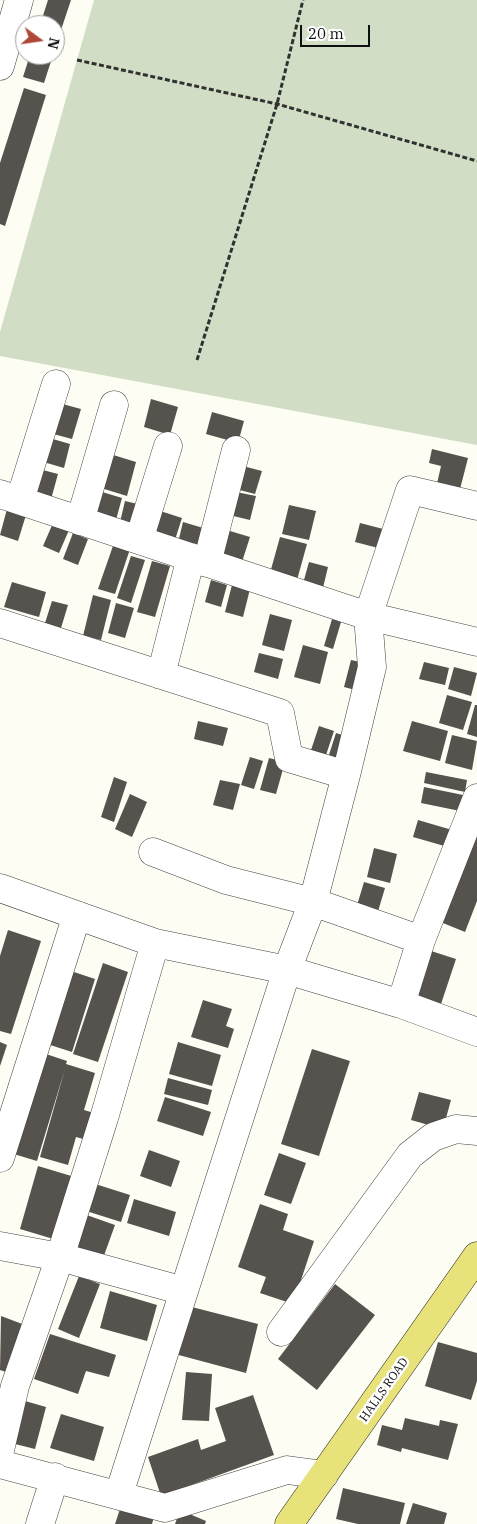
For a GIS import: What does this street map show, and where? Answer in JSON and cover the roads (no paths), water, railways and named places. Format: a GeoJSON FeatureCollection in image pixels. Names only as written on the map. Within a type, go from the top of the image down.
{"type":"FeatureCollection","features":[{"type":"Feature","properties":{"kind":"main road","name":"HALLS ROAD"},"geometry":{"type":"LineString","coordinates":[[290,1524],[477,1256]]}},
{"type":"Feature","properties":{"kind":"street"},"geometry":{"type":"LineString","coordinates":[[0,66],[19,0]]}},
{"type":"Feature","properties":{"kind":"street"},"geometry":{"type":"LineString","coordinates":[[56,384],[10,497],[368,616],[477,642]]}},
{"type":"Feature","properties":{"kind":"street"},"geometry":{"type":"LineString","coordinates":[[80,520],[114,405]]}},
{"type":"Feature","properties":{"kind":"street"},"geometry":{"type":"LineString","coordinates":[[139,540],[168,446]]}},
{"type":"Feature","properties":{"kind":"street"},"geometry":{"type":"LineString","coordinates":[[160,675],[236,450]]}},
{"type":"Feature","properties":{"kind":"street"},"geometry":{"type":"LineString","coordinates":[[119,1494],[287,970],[313,902],[372,667],[368,616],[410,490],[477,506]]}},
{"type":"Feature","properties":{"kind":"street"},"geometry":{"type":"LineString","coordinates":[[0,623],[280,713],[289,758],[346,775]]}},
{"type":"Feature","properties":{"kind":"street"},"geometry":{"type":"LineString","coordinates":[[401,1004],[421,940],[477,798]]}},
{"type":"Feature","properties":{"kind":"street"},"geometry":{"type":"LineString","coordinates":[[153,852],[226,880],[313,902],[421,940]]}},
{"type":"Feature","properties":{"kind":"street"},"geometry":{"type":"LineString","coordinates":[[0,888],[155,943],[287,970],[401,1004],[477,1032]]}},
{"type":"Feature","properties":{"kind":"street"},"geometry":{"type":"LineString","coordinates":[[0,1158],[76,915]]}},
{"type":"Feature","properties":{"kind":"street"},"geometry":{"type":"LineString","coordinates":[[0,1450],[8,1384],[60,1257],[155,943]]}},
{"type":"Feature","properties":{"kind":"street"},"geometry":{"type":"LineString","coordinates":[[281,1332],[410,1155],[433,1137],[456,1129],[477,1131]]}},
{"type":"Feature","properties":{"kind":"street"},"geometry":{"type":"LineString","coordinates":[[0,1246],[60,1257],[184,1290]]}},
{"type":"Feature","properties":{"kind":"street"},"geometry":{"type":"LineString","coordinates":[[0,1464],[119,1494],[165,1508],[287,1470],[324,1476]]}},
{"type":"Feature","properties":{"kind":"street"},"geometry":{"type":"LineString","coordinates":[[40,1524],[55,1478]]}}]}
